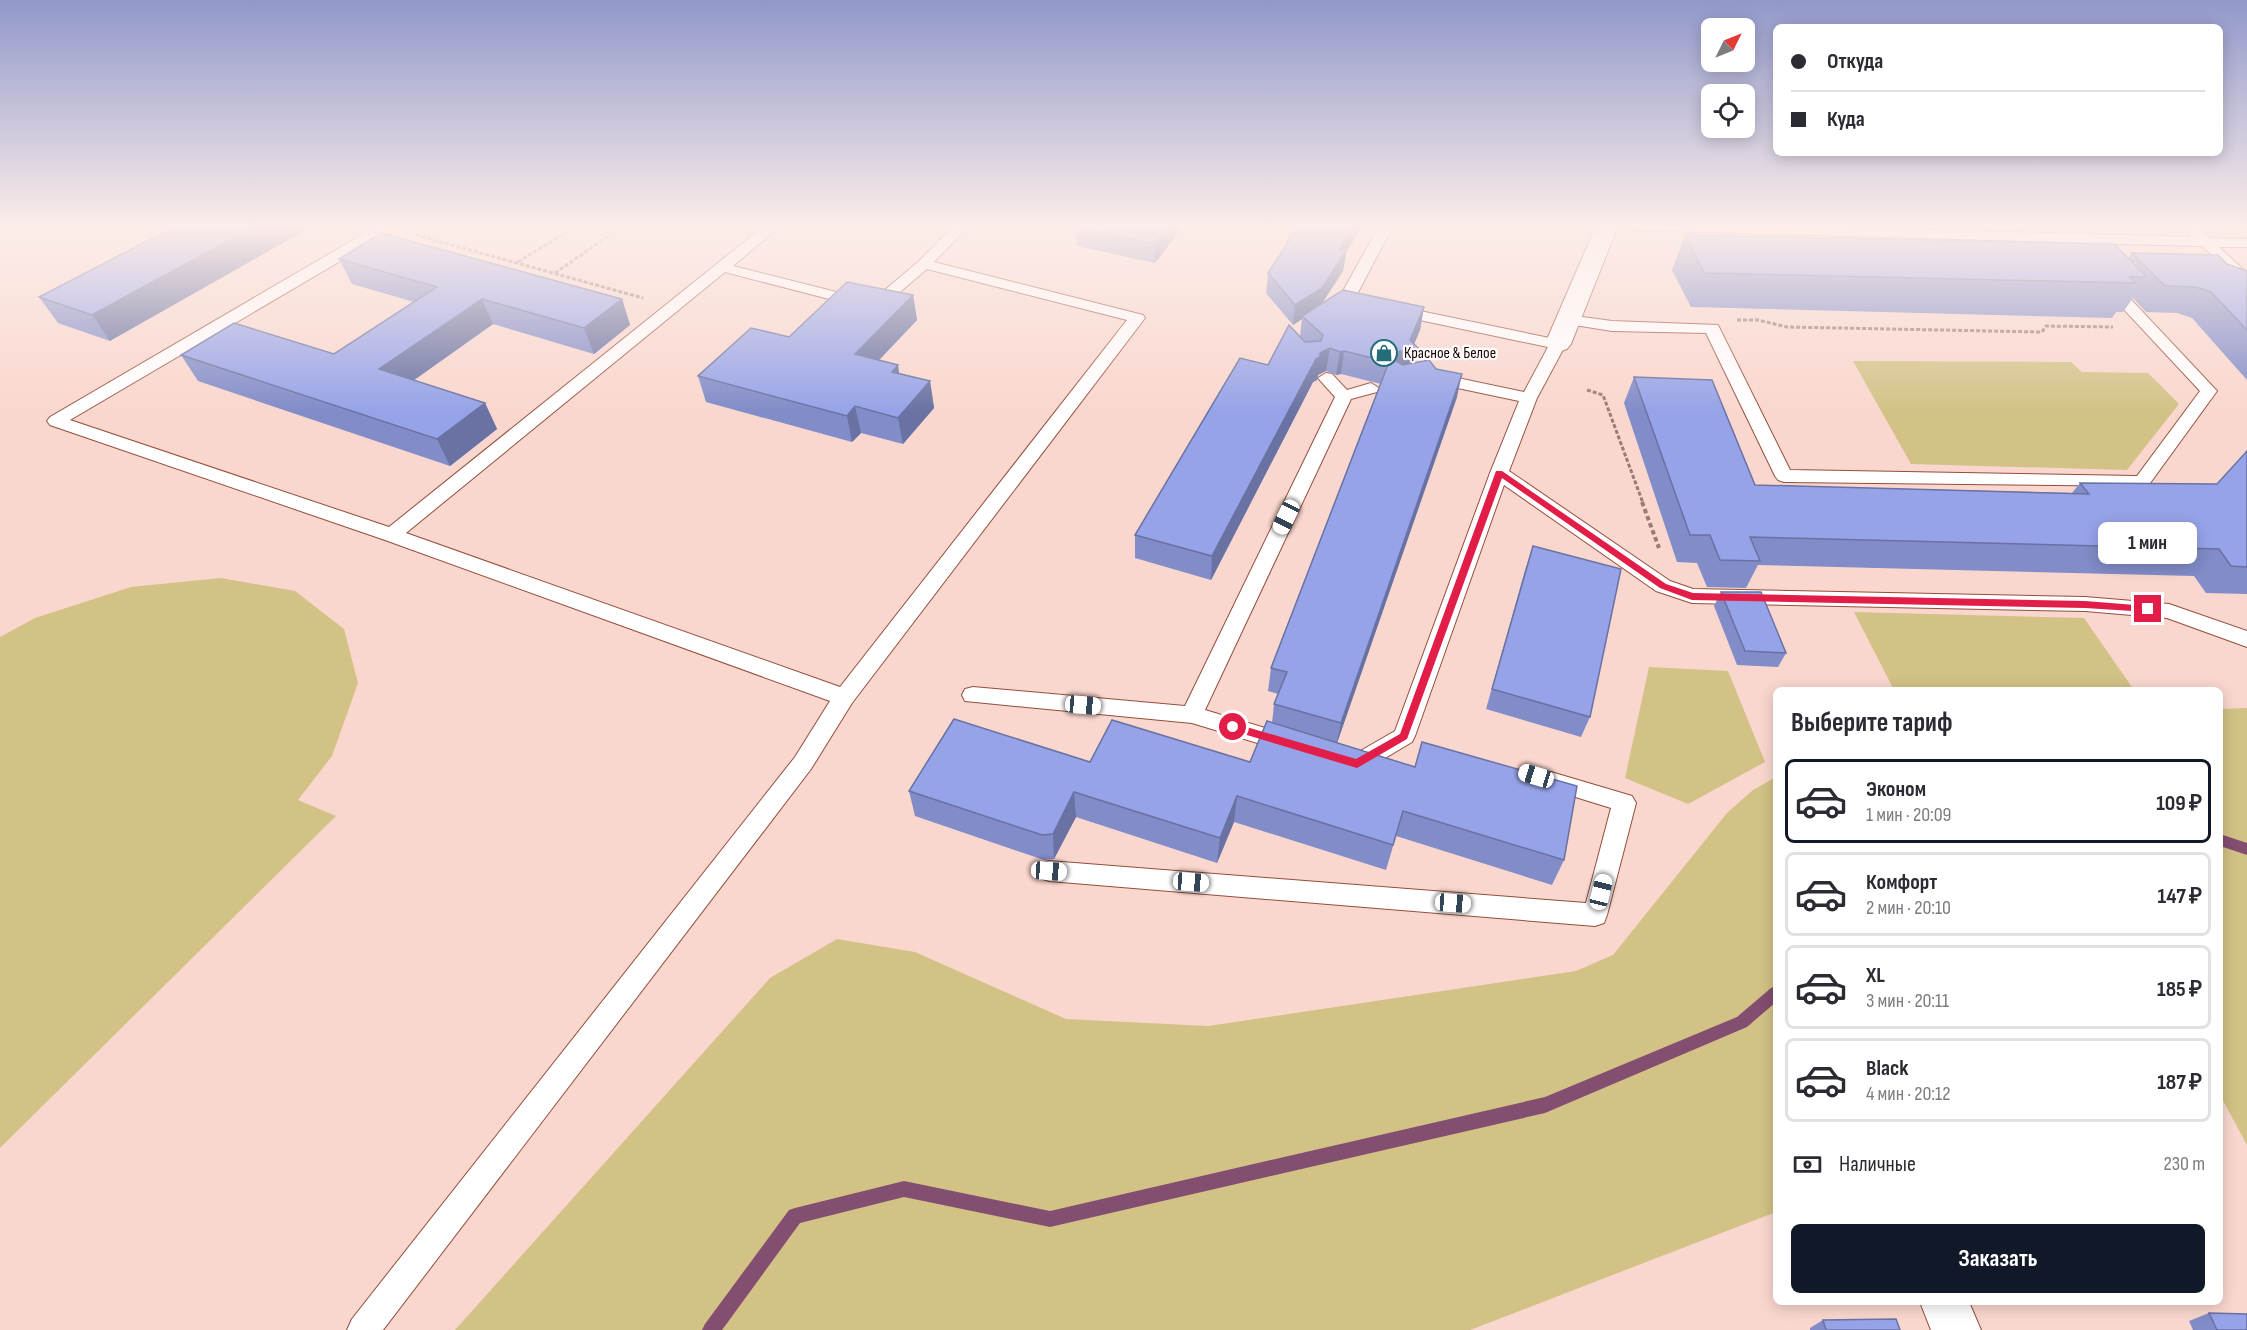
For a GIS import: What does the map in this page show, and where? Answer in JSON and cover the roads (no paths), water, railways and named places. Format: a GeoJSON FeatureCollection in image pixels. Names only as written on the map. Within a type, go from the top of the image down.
{"type":"FeatureCollection","features":[{"type":"Feature","properties":{"kind":"street"},"geometry":{"type":"LineString","coordinates":[[1558,344],[1581,288]]}},
{"type":"Feature","properties":{"kind":"street"},"geometry":{"type":"LineString","coordinates":[[1945,1305],[1956,1330]]}},
{"type":"Feature","properties":{"kind":"lane"},"geometry":{"type":"LineString","coordinates":[[284,288],[56,421],[392,535],[843,697]]}},
{"type":"Feature","properties":{"kind":"lane"},"geometry":{"type":"LineString","coordinates":[[392,535],[695,288]]}},
{"type":"Feature","properties":{"kind":"lane"},"geometry":{"type":"LineString","coordinates":[[804,288],[875,306],[896,288]]}},
{"type":"Feature","properties":{"kind":"lane"},"geometry":{"type":"LineString","coordinates":[[363,1330],[803,763],[843,697],[1137,318],[1019,288]]}},
{"type":"Feature","properties":{"kind":"lane"},"geometry":{"type":"LineString","coordinates":[[1335,757],[1357,764],[1415,740],[1499,473],[1529,398],[1558,344],[1341,303],[1350,288]]}},
{"type":"Feature","properties":{"kind":"lane"},"geometry":{"type":"LineString","coordinates":[[1568,320],[1612,326],[1712,328],[1784,476],[2142,482],[2209,391],[2112,288]]}},
{"type":"Feature","properties":{"kind":"lane"},"geometry":{"type":"LineString","coordinates":[[1416,378],[1425,376],[1529,398]]}},
{"type":"Feature","properties":{"kind":"lane"},"geometry":{"type":"LineString","coordinates":[[1326,378],[1344,396]]}},
{"type":"Feature","properties":{"kind":"lane"},"geometry":{"type":"LineString","coordinates":[[1192,715],[1344,396],[1371,388]]}},
{"type":"Feature","properties":{"kind":"lane"},"geometry":{"type":"LineString","coordinates":[[1499,473],[1663,586],[1692,596],[2085,604],[2169,611],[2247,639]]}},
{"type":"Feature","properties":{"kind":"lane"},"geometry":{"type":"LineString","coordinates":[[973,695],[1192,715],[1302,748]]}},
{"type":"Feature","properties":{"kind":"lane"},"geometry":{"type":"LineString","coordinates":[[1049,871],[1596,915],[1624,803],[1525,773]]}},
{"type":"Feature","properties":{"kind":"waterway"},"geometry":{"type":"LineString","coordinates":[[2223,841],[2247,849]]}},
{"type":"Feature","properties":{"kind":"waterway"},"geometry":{"type":"LineString","coordinates":[[711,1330],[795,1216],[904,1189],[1050,1219],[1545,1105],[1742,1022],[1773,996]]}},
{"type":"Feature","properties":{"kind":"place","name":"Красное & Белое"},"geometry":{"type":"Point","coordinates":[1384,353]}}]}
